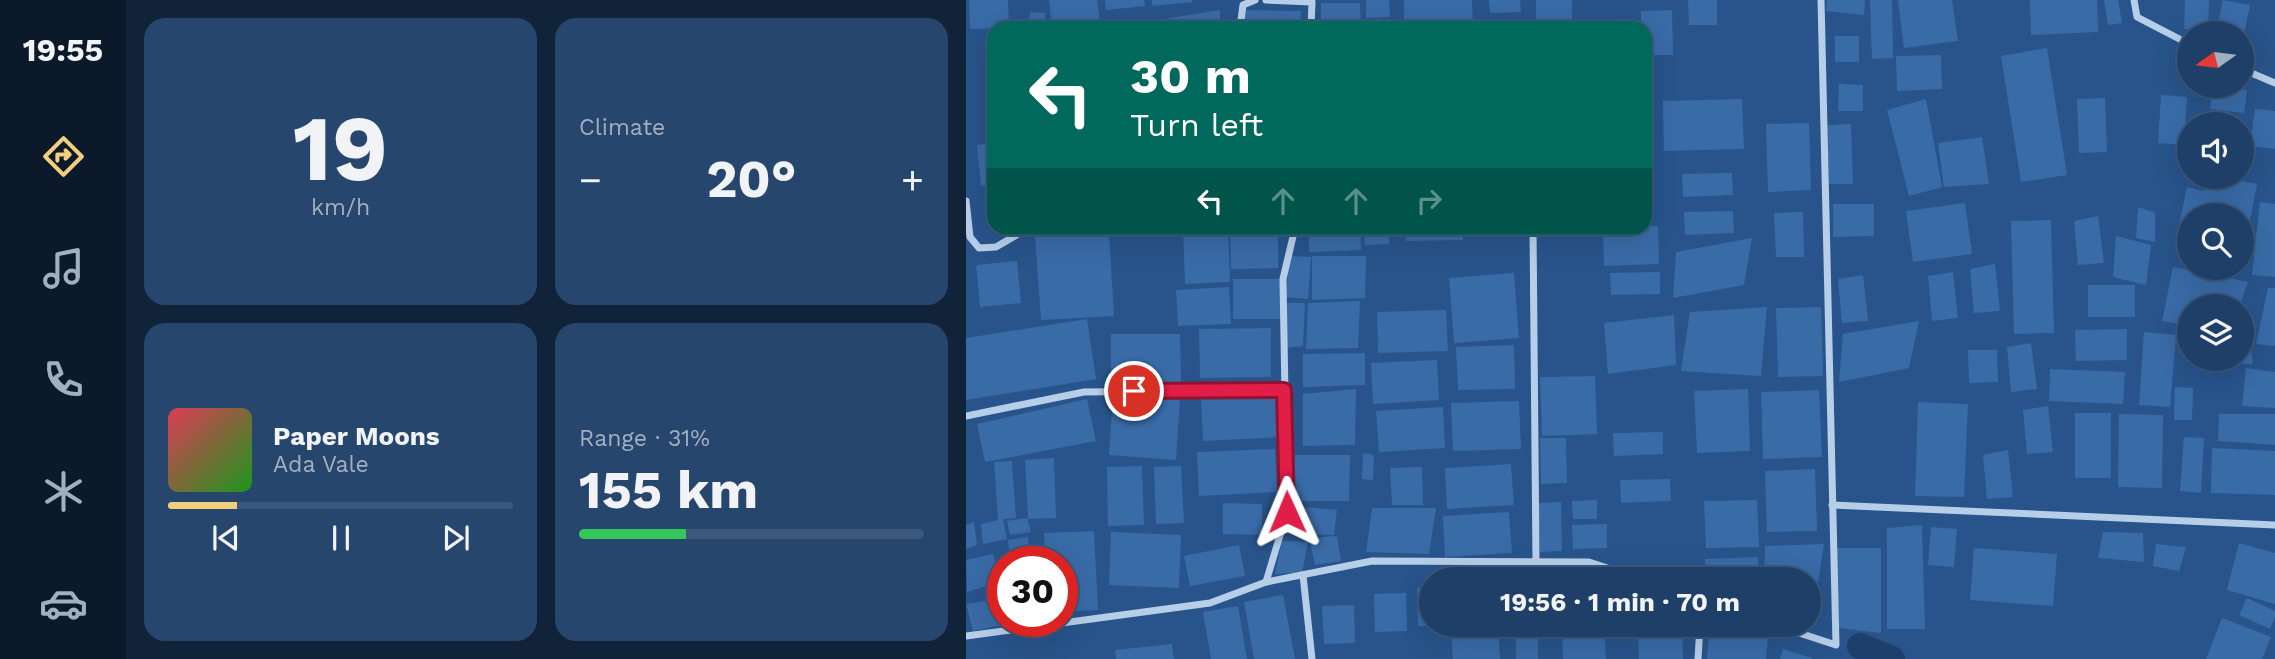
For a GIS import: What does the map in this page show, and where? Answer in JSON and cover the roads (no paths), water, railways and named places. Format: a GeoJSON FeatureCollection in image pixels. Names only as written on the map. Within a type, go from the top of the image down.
{"type":"FeatureCollection","features":[{"type":"Feature","properties":{"kind":"street"},"geometry":{"type":"LineString","coordinates":[[1241,21],[1243,5],[1255,0]]}},
{"type":"Feature","properties":{"kind":"street"},"geometry":{"type":"LineString","coordinates":[[1266,0],[1312,2],[1311,21]]}},
{"type":"Feature","properties":{"kind":"street"},"geometry":{"type":"LineString","coordinates":[[1812,637],[1836,645],[1821,0]]}},
{"type":"Feature","properties":{"kind":"street"},"geometry":{"type":"LineString","coordinates":[[2134,0],[2137,17],[2177,38]]}},
{"type":"Feature","properties":{"kind":"street"},"geometry":{"type":"LineString","coordinates":[[2254,74],[2275,83]]}},
{"type":"Feature","properties":{"kind":"street"},"geometry":{"type":"LineString","coordinates":[[966,201],[970,237],[979,248],[996,247],[1016,235]]}},
{"type":"Feature","properties":{"kind":"street"},"geometry":{"type":"LineString","coordinates":[[1266,582],[1287,512],[1283,279],[1293,235]]}},
{"type":"Feature","properties":{"kind":"street"},"geometry":{"type":"LineString","coordinates":[[1533,235],[1536,562]]}},
{"type":"Feature","properties":{"kind":"street"},"geometry":{"type":"LineString","coordinates":[[966,416],[1084,392],[1284,390]]}},
{"type":"Feature","properties":{"kind":"street"},"geometry":{"type":"LineString","coordinates":[[1832,505],[2275,526]]}},
{"type":"Feature","properties":{"kind":"street"},"geometry":{"type":"LineString","coordinates":[[966,636],[1210,603],[1266,582],[1372,561],[1589,562],[1604,567]]}},
{"type":"Feature","properties":{"kind":"street"},"geometry":{"type":"LineString","coordinates":[[1303,575],[1312,659]]}},
{"type":"Feature","properties":{"kind":"street"},"geometry":{"type":"LineString","coordinates":[[1698,659],[1699,637]]}},
{"type":"Feature","properties":{"kind":"waterway"},"geometry":{"type":"LineString","coordinates":[[1860,646],[1892,659]]}}]}
